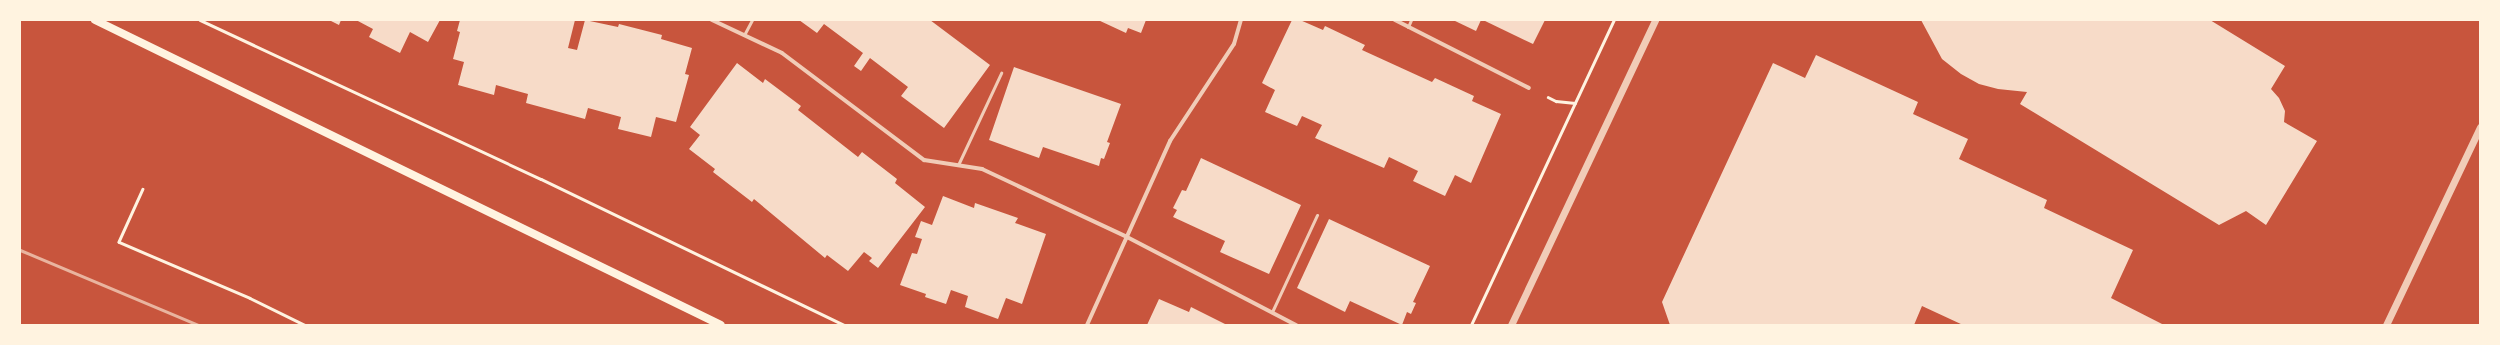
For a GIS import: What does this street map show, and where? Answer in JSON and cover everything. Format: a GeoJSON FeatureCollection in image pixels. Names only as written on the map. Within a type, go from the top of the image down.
{"type":"FeatureCollection","features":[{"type":"Feature","properties":{"kind":"main road"},"geometry":{"type":"LineString","coordinates":[[95,20],[721,325]]}},
{"type":"Feature","properties":{"kind":"street"},"geometry":{"type":"LineString","coordinates":[[712,20],[782,54],[924,160],[982,169],[1127,236],[1296,325]]}},
{"type":"Feature","properties":{"kind":"street"},"geometry":{"type":"LineString","coordinates":[[1087,325],[1170,141],[1234,44],[1241,20]]}},
{"type":"Feature","properties":{"kind":"street"},"geometry":{"type":"LineString","coordinates":[[1395,20],[1529,88]]}},
{"type":"Feature","properties":{"kind":"street"},"geometry":{"type":"LineString","coordinates":[[1511,325],[1655,20]]}},
{"type":"Feature","properties":{"kind":"street"},"geometry":{"type":"LineString","coordinates":[[2386,325],[2480,127]]}},
{"type":"Feature","properties":{"kind":"lane"},"geometry":{"type":"LineString","coordinates":[[744,35],[752,20]]}},
{"type":"Feature","properties":{"kind":"lane"},"geometry":{"type":"LineString","coordinates":[[1408,27],[1411,20]]}},
{"type":"Feature","properties":{"kind":"lane"},"geometry":{"type":"LineString","coordinates":[[958,165],[1001,73]]}},
{"type":"Feature","properties":{"kind":"lane"},"geometry":{"type":"LineString","coordinates":[[1272,312],[1316,215]]}},
{"type":"Feature","properties":{"kind":"path"},"geometry":{"type":"LineString","coordinates":[[200,20],[548,182],[845,325]]}},
{"type":"Feature","properties":{"kind":"path"},"geometry":{"type":"LineString","coordinates":[[1471,325],[1614,20]]}},
{"type":"Feature","properties":{"kind":"path"},"geometry":{"type":"LineString","coordinates":[[1529,88],[1556,101],[1575,103]]}},
{"type":"Feature","properties":{"kind":"path"},"geometry":{"type":"LineString","coordinates":[[143,189],[120,242],[250,298],[305,325]]}},
{"type":"Feature","properties":{"kind":"building"},"geometry":{"type":"Polygon","coordinates":[[[329,20],[341,20],[339,25],[329,20]]]}},
{"type":"Feature","properties":{"kind":"building"},"geometry":{"type":"Polygon","coordinates":[[[356,20],[440,20],[428,42],[410,32],[400,53],[369,37],[373,29],[356,20]]]}},
{"type":"Feature","properties":{"kind":"building"},"geometry":{"type":"Polygon","coordinates":[[[460,20],[575,20],[568,48],[577,50],[585,20],[618,27],[619,24],[662,35],[661,39],[692,48],[685,74],[689,75],[676,122],[656,117],[651,137],[618,129],[621,117],[588,108],[585,119],[526,103],[528,94],[496,85],[494,95],[458,85],[464,62],[453,59],[460,32],[457,31],[460,20]]]}},
{"type":"Feature","properties":{"kind":"building"},"geometry":{"type":"Polygon","coordinates":[[[799,20],[930,20],[990,65],[944,128],[901,96],[908,87],[870,58],[861,71],[854,66],[863,53],[824,24],[817,33],[799,20]]]}},
{"type":"Feature","properties":{"kind":"building"},"geometry":{"type":"Polygon","coordinates":[[[1098,20],[1146,20],[1141,33],[1128,28],[1126,33],[1098,20]]]}},
{"type":"Feature","properties":{"kind":"building"},"geometry":{"type":"Polygon","coordinates":[[[1292,20],[1300,20],[1323,30],[1325,26],[1365,45],[1362,50],[1432,82],[1435,78],[1474,96],[1472,101],[1501,114],[1471,183],[1455,175],[1445,196],[1413,181],[1418,171],[1389,157],[1384,168],[1315,138],[1322,125],[1302,116],[1297,126],[1265,112],[1275,90],[1262,83],[1292,20]]]}},
{"type":"Feature","properties":{"kind":"building"},"geometry":{"type":"Polygon","coordinates":[[[1453,20],[1481,20],[1476,31],[1453,20]]]}},
{"type":"Feature","properties":{"kind":"building"},"geometry":{"type":"Polygon","coordinates":[[[1483,20],[1545,20],[1533,44],[1483,20]]]}},
{"type":"Feature","properties":{"kind":"building"},"geometry":{"type":"Polygon","coordinates":[[[1921,20],[2210,20],[2285,66],[2271,89],[2279,98],[2285,111],[2284,122],[2317,141],[2266,225],[2246,211],[2219,225],[2020,104],[2027,92],[1998,89],[1979,84],[1961,74],[1942,59],[1921,20]]]}},
{"type":"Feature","properties":{"kind":"building"},"geometry":{"type":"Polygon","coordinates":[[[1816,55],[1918,102],[1913,114],[1968,139],[1959,159],[2047,200],[2044,208],[2133,250],[2111,298],[2164,325],[1963,325],[1922,306],[1914,325],[1670,325],[1662,302],[1773,63],[1805,78],[1816,55]]]}},
{"type":"Feature","properties":{"kind":"building"},"geometry":{"type":"Polygon","coordinates":[[[737,63],[763,83],[765,79],[801,106],[798,110],[858,157],[862,152],[897,179],[895,183],[925,207],[878,268],[869,261],[872,258],[864,252],[848,271],[827,255],[825,258],[754,199],[752,202],[713,172],[715,169],[689,149],[700,135],[690,127],[737,63]]]}},
{"type":"Feature","properties":{"kind":"building"},"geometry":{"type":"Polygon","coordinates":[[[1014,67],[1121,104],[1107,142],[1110,143],[1104,159],[1101,158],[1099,166],[1043,147],[1039,158],[989,140],[1014,67]]]}},
{"type":"Feature","properties":{"kind":"building"},"geometry":{"type":"Polygon","coordinates":[[[1201,158],[1301,205],[1269,274],[1220,252],[1225,241],[1173,217],[1177,210],[1173,208],[1182,190],[1186,191],[1201,158]]]}},
{"type":"Feature","properties":{"kind":"building"},"geometry":{"type":"Polygon","coordinates":[[[943,196],[974,208],[975,203],[1018,218],[1015,223],[1046,234],[1022,304],[1006,298],[998,319],[965,307],[968,296],[951,290],[946,304],[925,297],[926,294],[900,285],[912,253],[917,254],[922,239],[915,237],[921,221],[932,225],[943,196]]]}},
{"type":"Feature","properties":{"kind":"building"},"geometry":{"type":"Polygon","coordinates":[[[1329,219],[1430,266],[1413,302],[1416,303],[1411,314],[1407,312],[1402,325],[1350,301],[1345,312],[1297,288],[1329,219]]]}},
{"type":"Feature","properties":{"kind":"building"},"geometry":{"type":"Polygon","coordinates":[[[1159,299],[1189,312],[1191,307],[1227,325],[1147,325],[1159,299]]]}},
{"type":"Feature","properties":{"kind":"railway"},"geometry":{"type":"LineString","coordinates":[[20,250],[198,325]]}}]}
